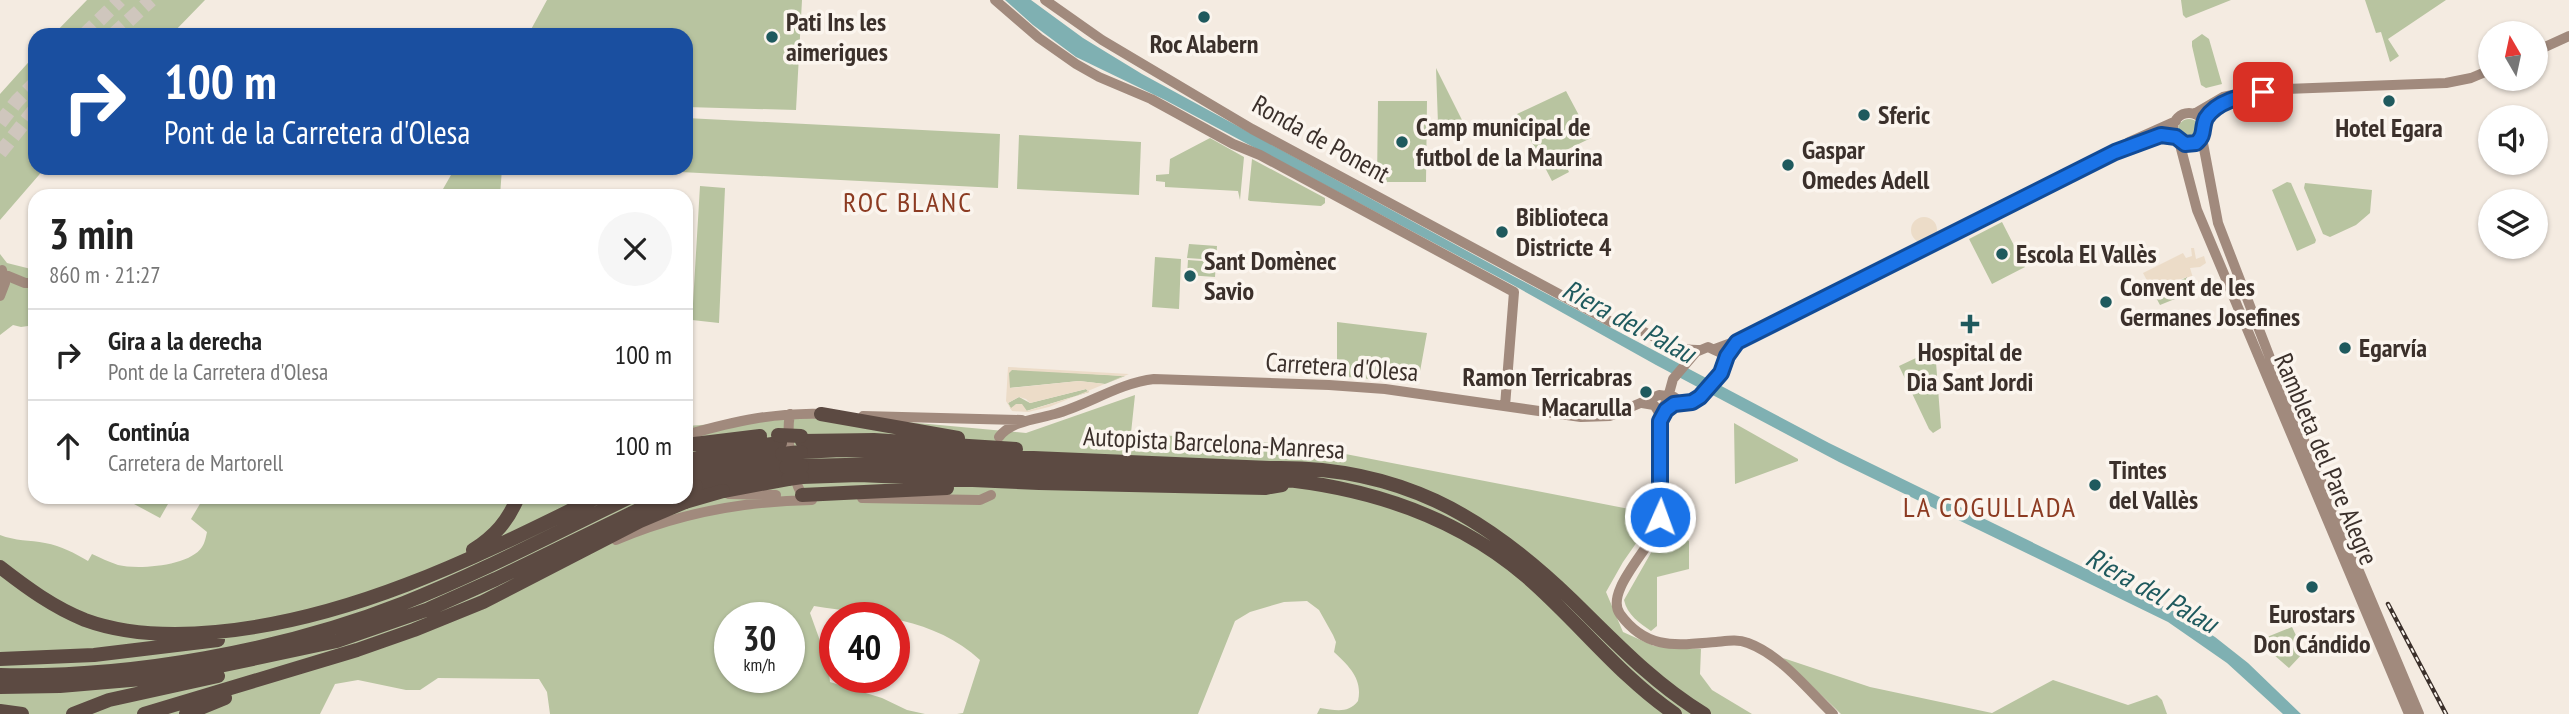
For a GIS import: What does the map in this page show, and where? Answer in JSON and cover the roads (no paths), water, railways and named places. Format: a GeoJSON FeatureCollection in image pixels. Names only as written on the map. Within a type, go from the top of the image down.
{"type":"FeatureCollection","features":[{"type":"Feature","properties":{"kind":"highway"},"geometry":{"type":"LineString","coordinates":[[821,414],[986,443],[996,440]]}},
{"type":"Feature","properties":{"kind":"highway"},"geometry":{"type":"LineString","coordinates":[[693,444],[723,439],[792,453],[859,475],[1039,483],[1265,488],[1305,481]]}},
{"type":"Feature","properties":{"kind":"highway"},"geometry":{"type":"LineString","coordinates":[[693,488],[723,491],[792,453],[825,439],[996,440],[1267,461],[1311,467]]}},
{"type":"Feature","properties":{"kind":"highway"},"geometry":{"type":"LineString","coordinates":[[693,459],[738,448],[792,453]]}},
{"type":"Feature","properties":{"kind":"highway","name":"Autopista Barcelona-Manresa"},"geometry":{"type":"LineString","coordinates":[[693,487],[739,475],[792,453],[853,451],[1311,467],[1387,482],[1423,495],[1467,516],[1500,538],[1527,559],[1633,661],[1676,696],[1704,714]]}},
{"type":"Feature","properties":{"kind":"highway","name":"Autopista Barcelona-Manresa"},"geometry":{"type":"LineString","coordinates":[[792,453],[890,464],[1305,481],[1387,499],[1418,511],[1480,543],[1527,577],[1626,674],[1675,714]]}},
{"type":"Feature","properties":{"kind":"highway"},"geometry":{"type":"LineString","coordinates":[[802,495],[975,486],[1029,486],[1039,483]]}},
{"type":"Feature","properties":{"kind":"highway"},"geometry":{"type":"LineString","coordinates":[[170,635],[297,612],[358,596],[442,566],[480,545],[499,530],[515,504]]}},
{"type":"Feature","properties":{"kind":"highway"},"geometry":{"type":"LineString","coordinates":[[0,567],[35,594],[86,620],[124,629],[170,635],[226,631],[297,619],[357,604],[454,567],[584,504]]}},
{"type":"Feature","properties":{"kind":"highway"},"geometry":{"type":"LineString","coordinates":[[0,675],[59,675],[149,666],[239,650],[320,629],[403,603],[461,579],[616,504]]}},
{"type":"Feature","properties":{"kind":"highway"},"geometry":{"type":"LineString","coordinates":[[73,714],[109,700],[308,653],[440,604],[650,504]]}},
{"type":"Feature","properties":{"kind":"highway"},"geometry":{"type":"LineString","coordinates":[[144,714],[414,630],[483,602],[559,565],[640,521],[665,504]]}},
{"type":"Feature","properties":{"kind":"highway"},"geometry":{"type":"LineString","coordinates":[[0,659],[94,655],[193,645],[274,628],[297,619]]}},
{"type":"Feature","properties":{"kind":"highway"},"geometry":{"type":"LineString","coordinates":[[0,687],[142,679],[210,668],[337,641]]}},
{"type":"Feature","properties":{"kind":"highway"},"geometry":{"type":"LineString","coordinates":[[186,714],[294,668]]}},
{"type":"Feature","properties":{"kind":"highway"},"geometry":{"type":"LineString","coordinates":[[0,711],[22,714]]}},
{"type":"Feature","properties":{"kind":"main road","name":"Ronda de Ponent"},"geometry":{"type":"LineString","coordinates":[[995,0],[1056,50],[1099,77],[1151,99],[1233,144],[1271,160],[1514,292],[1505,406]]}},
{"type":"Feature","properties":{"kind":"main road","name":"Ronda de Ponent"},"geometry":{"type":"LineString","coordinates":[[1045,0],[1102,40],[1252,129],[1611,322],[1628,324],[1695,354],[1705,347],[1715,349],[1737,342],[2115,152]]}},
{"type":"Feature","properties":{"kind":"main road"},"geometry":{"type":"LineString","coordinates":[[2548,46],[2569,36]]}},
{"type":"Feature","properties":{"kind":"main road"},"geometry":{"type":"LineString","coordinates":[[2115,152],[2129,142],[2176,121],[2183,115],[2194,114],[2223,97],[2263,90],[2446,83],[2478,75]]}},
{"type":"Feature","properties":{"kind":"main road"},"geometry":{"type":"LineString","coordinates":[[2115,152],[2165,135],[2192,144],[2202,138],[2208,116],[2225,102],[2263,90]]}},
{"type":"Feature","properties":{"kind":"main road"},"geometry":{"type":"LineString","coordinates":[[2194,114],[2204,124]]}},
{"type":"Feature","properties":{"kind":"main road"},"geometry":{"type":"LineString","coordinates":[[2176,121],[2174,127],[2177,139]]}},
{"type":"Feature","properties":{"kind":"main road","name":"Rambleta del Pare Alegre"},"geometry":{"type":"LineString","coordinates":[[2202,138],[2218,223],[2277,376],[2419,714]]}},
{"type":"Feature","properties":{"kind":"main road","name":"Rambleta del Pare Alegre"},"geometry":{"type":"LineString","coordinates":[[2177,139],[2197,210],[2409,714]]}},
{"type":"Feature","properties":{"kind":"main road"},"geometry":{"type":"LineString","coordinates":[[2,271],[28,282]]}},
{"type":"Feature","properties":{"kind":"main road"},"geometry":{"type":"LineString","coordinates":[[1,294],[5,283],[2,271]]}},
{"type":"Feature","properties":{"kind":"main road"},"geometry":{"type":"LineString","coordinates":[[1,294],[28,284]]}},
{"type":"Feature","properties":{"kind":"main road"},"geometry":{"type":"LineString","coordinates":[[1723,368],[1737,342]]}},
{"type":"Feature","properties":{"kind":"main road"},"geometry":{"type":"LineString","coordinates":[[1715,349],[1721,353],[1723,368]]}},
{"type":"Feature","properties":{"kind":"main road"},"geometry":{"type":"LineString","coordinates":[[1695,354],[1673,389],[1660,417],[1659,522],[1651,542],[1619,589],[1616,601],[1618,611],[1640,633],[1656,643],[1673,645],[1738,640],[1758,647],[1774,658],[1833,714]]}},
{"type":"Feature","properties":{"kind":"main road","name":"Carretera d'Olesa"},"geometry":{"type":"LineString","coordinates":[[1038,418],[1078,407],[1134,383],[1154,379],[1385,389],[1592,418],[1610,416],[1673,389],[1692,402],[1700,397],[1723,368]]}},
{"type":"Feature","properties":{"kind":"main road"},"geometry":{"type":"LineString","coordinates":[[1643,402],[1654,405],[1660,417]]}},
{"type":"Feature","properties":{"kind":"main road"},"geometry":{"type":"LineString","coordinates":[[693,434],[755,417],[790,414],[965,419],[1038,418]]}},
{"type":"Feature","properties":{"kind":"main road"},"geometry":{"type":"LineString","coordinates":[[790,414],[794,476],[802,495]]}},
{"type":"Feature","properties":{"kind":"main road"},"geometry":{"type":"LineString","coordinates":[[792,453],[797,419],[806,414]]}},
{"type":"Feature","properties":{"kind":"main road"},"geometry":{"type":"LineString","coordinates":[[965,419],[985,426],[996,440],[1009,428],[1038,418]]}},
{"type":"Feature","properties":{"kind":"main road"},"geometry":{"type":"LineString","coordinates":[[693,489],[718,494],[873,498],[980,500],[991,495]]}},
{"type":"Feature","properties":{"kind":"main road"},"geometry":{"type":"LineString","coordinates":[[559,565],[637,532],[707,511],[776,501],[873,498]]}},
{"type":"Feature","properties":{"kind":"water","name":"Riera del Palau"},"geometry":{"type":"Polygon","coordinates":[[[1005,0],[1031,0],[1083,38],[1142,74],[1513,276],[1829,443],[2173,611],[2215,637],[2248,663],[2301,714],[2283,714],[2227,663],[2168,622],[1839,462],[1165,100],[1076,57],[1005,0]]]}},
{"type":"Feature","properties":{"kind":"tunnel"},"geometry":{"type":"LineString","coordinates":[[91,28],[120,0]]}},
{"type":"Feature","properties":{"kind":"tunnel"},"geometry":{"type":"LineString","coordinates":[[121,28],[151,0]]}},
{"type":"Feature","properties":{"kind":"tunnel"},"geometry":{"type":"LineString","coordinates":[[0,123],[28,90]]}},
{"type":"Feature","properties":{"kind":"tunnel"},"geometry":{"type":"LineString","coordinates":[[0,153],[28,118]]}},
{"type":"Feature","properties":{"kind":"railway"},"geometry":{"type":"LineString","coordinates":[[2388,604],[2446,714]]}},
{"type":"Feature","properties":{"kind":"place","name":"Roc Alabern"},"geometry":{"type":"Point","coordinates":[1204,17]}},
{"type":"Feature","properties":{"kind":"place","name":"Pati Ins les aimerigues"},"geometry":{"type":"Point","coordinates":[772,37]}},
{"type":"Feature","properties":{"kind":"place","name":"Hotel Egara"},"geometry":{"type":"Point","coordinates":[2389,101]}},
{"type":"Feature","properties":{"kind":"place","name":"Sferic"},"geometry":{"type":"Point","coordinates":[1864,115]}},
{"type":"Feature","properties":{"kind":"place","name":"Camp municipal de futbol de la Maurina"},"geometry":{"type":"Point","coordinates":[1402,142]}},
{"type":"Feature","properties":{"kind":"place","name":"Gaspar Omedes Adell"},"geometry":{"type":"Point","coordinates":[1788,165]}},
{"type":"Feature","properties":{"kind":"place","name":"Biblioteca Districte 4"},"geometry":{"type":"Point","coordinates":[1502,232]}},
{"type":"Feature","properties":{"kind":"place","name":"Escola El Vallès"},"geometry":{"type":"Point","coordinates":[2002,254]}},
{"type":"Feature","properties":{"kind":"place","name":"Sant Domènec Savio"},"geometry":{"type":"Point","coordinates":[1190,276]}},
{"type":"Feature","properties":{"kind":"place","name":"Convent de les Germanes Josefines"},"geometry":{"type":"Point","coordinates":[2106,302]}},
{"type":"Feature","properties":{"kind":"place","name":"Hospital de Dia Sant Jordi"},"geometry":{"type":"Point","coordinates":[1970,324]}},
{"type":"Feature","properties":{"kind":"place","name":"Egarvía"},"geometry":{"type":"Point","coordinates":[2345,348]}},
{"type":"Feature","properties":{"kind":"place","name":"Ramon Terricabras Macarulla"},"geometry":{"type":"Point","coordinates":[1646,392]}},
{"type":"Feature","properties":{"kind":"place","name":"Tintes del Vallès"},"geometry":{"type":"Point","coordinates":[2095,485]}},
{"type":"Feature","properties":{"kind":"place","name":"Eurostars Don Cándido"},"geometry":{"type":"Point","coordinates":[2312,587]}},
{"type":"Feature","properties":{"kind":"district","name":"ROC BLANC"},"geometry":{"type":"Point","coordinates":[908,202]}},
{"type":"Feature","properties":{"kind":"district","name":"LA COGULLADA"},"geometry":{"type":"Point","coordinates":[1990,507]}}]}
